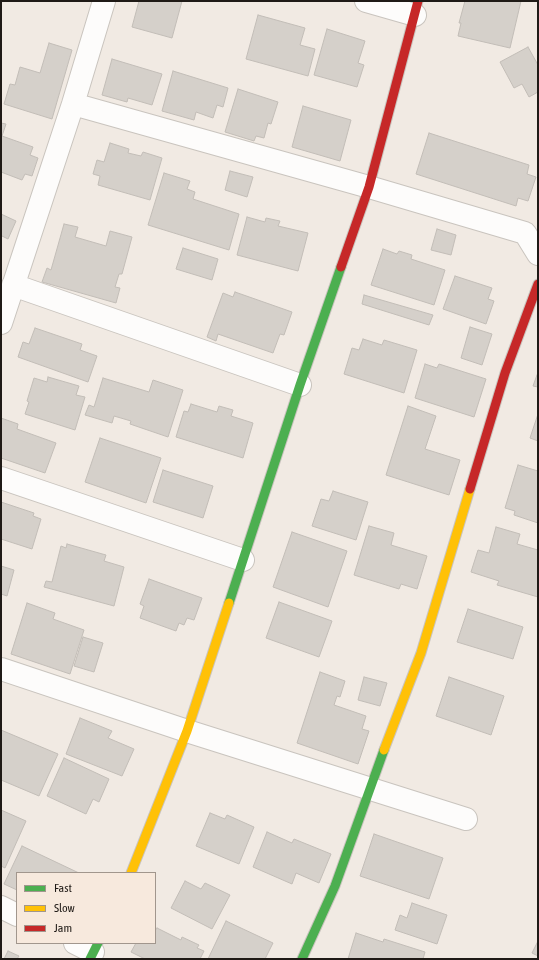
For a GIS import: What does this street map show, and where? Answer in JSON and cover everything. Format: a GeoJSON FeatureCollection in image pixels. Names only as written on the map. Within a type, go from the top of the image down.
{"type":"FeatureCollection","features":[{"type":"Feature","properties":{"kind":"street"},"geometry":{"type":"LineString","coordinates":[[1,323],[73,104],[104,1]]}},
{"type":"Feature","properties":{"kind":"street"},"geometry":{"type":"LineString","coordinates":[[131,872],[187,731],[300,385],[368,187],[416,8],[366,1]]}},
{"type":"Feature","properties":{"kind":"street"},"geometry":{"type":"LineString","coordinates":[[73,104],[368,187],[525,234],[538,254]]}},
{"type":"Feature","properties":{"kind":"street"},"geometry":{"type":"LineString","coordinates":[[302,959],[335,886],[393,725],[421,653],[505,374],[538,284]]}},
{"type":"Feature","properties":{"kind":"street"},"geometry":{"type":"LineString","coordinates":[[13,285],[300,385]]}},
{"type":"Feature","properties":{"kind":"street"},"geometry":{"type":"LineString","coordinates":[[1,478],[243,560]]}},
{"type":"Feature","properties":{"kind":"street"},"geometry":{"type":"LineString","coordinates":[[1,669],[187,731],[466,820]]}},
{"type":"Feature","properties":{"kind":"street"},"geometry":{"type":"LineString","coordinates":[[1,908],[16,915]]}},
{"type":"Feature","properties":{"kind":"building"},"geometry":{"type":"Polygon","coordinates":[[[139,1],[182,1],[172,38],[132,27],[139,1]]]}},
{"type":"Feature","properties":{"kind":"building"},"geometry":{"type":"Polygon","coordinates":[[[465,1],[521,1],[510,48],[458,36],[461,23],[459,23],[465,1]]]}},
{"type":"Feature","properties":{"kind":"building"},"geometry":{"type":"Polygon","coordinates":[[[258,15],[305,28],[300,45],[315,49],[308,76],[246,59],[258,15]]]}},
{"type":"Feature","properties":{"kind":"building"},"geometry":{"type":"Polygon","coordinates":[[[327,29],[365,41],[358,63],[364,65],[357,87],[314,75],[327,29]]]}},
{"type":"Feature","properties":{"kind":"building"},"geometry":{"type":"Polygon","coordinates":[[[49,43],[72,50],[52,119],[4,104],[10,84],[15,85],[20,67],[40,73],[49,43]]]}},
{"type":"Feature","properties":{"kind":"building"},"geometry":{"type":"Polygon","coordinates":[[[528,47],[538,65],[538,92],[529,97],[522,84],[514,88],[500,62],[528,47]]]}},
{"type":"Feature","properties":{"kind":"building"},"geometry":{"type":"Polygon","coordinates":[[[112,59],[162,74],[152,105],[128,98],[127,102],[102,95],[112,59]]]}},
{"type":"Feature","properties":{"kind":"building"},"geometry":{"type":"Polygon","coordinates":[[[173,71],[228,88],[223,107],[217,105],[213,118],[196,112],[194,120],[162,111],[173,71]]]}},
{"type":"Feature","properties":{"kind":"building"},"geometry":{"type":"Polygon","coordinates":[[[238,89],[278,102],[271,124],[268,123],[264,138],[256,136],[254,141],[225,132],[238,89]]]}},
{"type":"Feature","properties":{"kind":"building"},"geometry":{"type":"Polygon","coordinates":[[[303,106],[351,120],[340,161],[292,147],[303,106]]]}},
{"type":"Feature","properties":{"kind":"building"},"geometry":{"type":"Polygon","coordinates":[[[1,123],[6,124],[2,136],[33,147],[30,155],[38,158],[32,176],[25,174],[22,180],[1,172],[1,123]]]}},
{"type":"Feature","properties":{"kind":"building"},"geometry":{"type":"Polygon","coordinates":[[[429,133],[529,165],[527,174],[536,177],[528,201],[518,198],[516,206],[416,174],[429,133]]]}},
{"type":"Feature","properties":{"kind":"building"},"geometry":{"type":"Polygon","coordinates":[[[110,143],[129,149],[128,153],[141,156],[143,152],[162,158],[150,200],[98,185],[100,176],[93,174],[97,160],[104,162],[110,143]]]}},
{"type":"Feature","properties":{"kind":"building"},"geometry":{"type":"Polygon","coordinates":[[[230,171],[253,177],[247,197],[225,190],[230,171]]]}},
{"type":"Feature","properties":{"kind":"building"},"geometry":{"type":"Polygon","coordinates":[[[164,173],[190,181],[187,189],[195,192],[193,199],[239,214],[229,250],[148,225],[164,173]]]}},
{"type":"Feature","properties":{"kind":"building"},"geometry":{"type":"Polygon","coordinates":[[[1,214],[16,221],[8,239],[2,236],[1,239],[1,214]]]}},
{"type":"Feature","properties":{"kind":"building"},"geometry":{"type":"Polygon","coordinates":[[[247,217],[265,222],[266,218],[280,221],[278,226],[308,233],[298,271],[237,255],[247,217]]]}},
{"type":"Feature","properties":{"kind":"building"},"geometry":{"type":"Polygon","coordinates":[[[64,224],[78,227],[75,237],[106,246],[110,231],[132,237],[122,274],[119,274],[115,287],[120,288],[116,303],[42,282],[47,268],[51,270],[64,224]]]}},
{"type":"Feature","properties":{"kind":"building"},"geometry":{"type":"Polygon","coordinates":[[[437,229],[456,235],[451,255],[431,250],[437,229]]]}},
{"type":"Feature","properties":{"kind":"building"},"geometry":{"type":"Polygon","coordinates":[[[183,248],[218,259],[212,280],[176,269],[183,248]]]}},
{"type":"Feature","properties":{"kind":"building"},"geometry":{"type":"Polygon","coordinates":[[[383,249],[397,254],[399,251],[412,255],[411,259],[445,270],[434,305],[371,285],[383,249]]]}},
{"type":"Feature","properties":{"kind":"building"},"geometry":{"type":"Polygon","coordinates":[[[455,276],[492,288],[488,299],[494,301],[486,324],[443,309],[455,276]]]}},
{"type":"Feature","properties":{"kind":"building"},"geometry":{"type":"Polygon","coordinates":[[[235,292],[292,312],[284,335],[280,334],[273,353],[218,334],[216,341],[207,337],[223,293],[233,297],[235,292]]]}},
{"type":"Feature","properties":{"kind":"building"},"geometry":{"type":"Polygon","coordinates":[[[364,295],[433,315],[429,325],[362,304],[364,295]]]}},
{"type":"Feature","properties":{"kind":"building"},"geometry":{"type":"Polygon","coordinates":[[[470,327],[492,334],[482,365],[461,358],[470,327]]]}},
{"type":"Feature","properties":{"kind":"building"},"geometry":{"type":"Polygon","coordinates":[[[35,328],[82,344],[80,350],[97,356],[88,382],[18,357],[23,342],[29,344],[35,328]]]}},
{"type":"Feature","properties":{"kind":"building"},"geometry":{"type":"Polygon","coordinates":[[[363,339],[382,345],[384,340],[417,350],[404,393],[344,374],[352,348],[359,350],[363,339]]]}},
{"type":"Feature","properties":{"kind":"building"},"geometry":{"type":"Polygon","coordinates":[[[425,364],[437,368],[439,364],[486,379],[474,417],[415,398],[425,364]]]}},
{"type":"Feature","properties":{"kind":"building"},"geometry":{"type":"Polygon","coordinates":[[[538,375],[538,387],[533,386],[538,375]]]}},
{"type":"Feature","properties":{"kind":"building"},"geometry":{"type":"Polygon","coordinates":[[[48,377],[79,386],[76,395],[85,397],[75,430],[25,414],[29,402],[27,401],[34,378],[47,382],[48,377]]]}},
{"type":"Feature","properties":{"kind":"building"},"geometry":{"type":"Polygon","coordinates":[[[103,378],[149,392],[153,380],[183,390],[168,437],[130,424],[131,421],[114,416],[112,423],[85,415],[89,405],[94,407],[103,378]]]}},
{"type":"Feature","properties":{"kind":"building"},"geometry":{"type":"Polygon","coordinates":[[[191,404],[217,412],[219,406],[233,410],[231,416],[253,423],[243,458],[176,437],[184,411],[188,412],[191,404]]]}},
{"type":"Feature","properties":{"kind":"building"},"geometry":{"type":"Polygon","coordinates":[[[408,406],[436,416],[425,449],[460,460],[449,495],[386,475],[408,406]]]}},
{"type":"Feature","properties":{"kind":"building"},"geometry":{"type":"Polygon","coordinates":[[[538,414],[538,441],[530,438],[538,414]]]}},
{"type":"Feature","properties":{"kind":"building"},"geometry":{"type":"Polygon","coordinates":[[[1,418],[18,424],[17,429],[56,443],[45,473],[1,458],[1,418]]]}},
{"type":"Feature","properties":{"kind":"building"},"geometry":{"type":"Polygon","coordinates":[[[100,438],[161,458],[146,503],[85,482],[100,438]]]}},
{"type":"Feature","properties":{"kind":"building"},"geometry":{"type":"Polygon","coordinates":[[[518,465],[538,471],[538,523],[514,515],[515,511],[505,508],[518,465]]]}},
{"type":"Feature","properties":{"kind":"building"},"geometry":{"type":"Polygon","coordinates":[[[163,470],[213,486],[203,518],[153,502],[163,470]]]}},
{"type":"Feature","properties":{"kind":"building"},"geometry":{"type":"Polygon","coordinates":[[[333,491],[368,502],[356,540],[312,526],[321,499],[329,501],[333,491]]]}},
{"type":"Feature","properties":{"kind":"building"},"geometry":{"type":"Polygon","coordinates":[[[1,502],[34,513],[33,516],[41,519],[32,549],[1,539],[1,502]]]}},
{"type":"Feature","properties":{"kind":"building"},"geometry":{"type":"Polygon","coordinates":[[[369,526],[394,533],[391,545],[427,556],[417,589],[401,584],[399,589],[354,575],[369,526]]]}},
{"type":"Feature","properties":{"kind":"building"},"geometry":{"type":"Polygon","coordinates":[[[496,527],[520,534],[517,544],[538,550],[538,597],[497,585],[499,581],[471,572],[478,550],[489,553],[496,527]]]}},
{"type":"Feature","properties":{"kind":"building"},"geometry":{"type":"Polygon","coordinates":[[[292,532],[347,551],[328,607],[273,587],[292,532]]]}},
{"type":"Feature","properties":{"kind":"building"},"geometry":{"type":"Polygon","coordinates":[[[67,544],[106,555],[104,561],[124,567],[114,606],[44,587],[46,581],[52,582],[61,546],[66,548],[67,544]]]}},
{"type":"Feature","properties":{"kind":"building"},"geometry":{"type":"Polygon","coordinates":[[[1,566],[14,570],[7,596],[1,594],[1,566]]]}},
{"type":"Feature","properties":{"kind":"building"},"geometry":{"type":"Polygon","coordinates":[[[149,579],[202,598],[194,620],[187,618],[184,625],[179,623],[176,631],[140,618],[144,606],[140,604],[149,579]]]}},
{"type":"Feature","properties":{"kind":"building"},"geometry":{"type":"Polygon","coordinates":[[[279,602],[332,621],[319,657],[266,638],[279,602]]]}},
{"type":"Feature","properties":{"kind":"building"},"geometry":{"type":"Polygon","coordinates":[[[27,603],[55,613],[53,619],[84,630],[70,674],[11,654],[27,603]]]}},
{"type":"Feature","properties":{"kind":"building"},"geometry":{"type":"Polygon","coordinates":[[[468,609],[523,627],[513,659],[457,642],[468,609]]]}},
{"type":"Feature","properties":{"kind":"building"},"geometry":{"type":"Polygon","coordinates":[[[83,637],[103,643],[94,672],[74,666],[83,637]]]}},
{"type":"Feature","properties":{"kind":"building"},"geometry":{"type":"Polygon","coordinates":[[[320,672],[345,681],[340,697],[337,696],[334,705],[366,716],[362,729],[369,731],[358,764],[297,743],[320,672]]]}},
{"type":"Feature","properties":{"kind":"building"},"geometry":{"type":"Polygon","coordinates":[[[364,677],[387,683],[380,706],[358,700],[364,677]]]}},
{"type":"Feature","properties":{"kind":"building"},"geometry":{"type":"Polygon","coordinates":[[[449,677],[504,696],[491,735],[436,716],[449,677]]]}},
{"type":"Feature","properties":{"kind":"building"},"geometry":{"type":"Polygon","coordinates":[[[80,718],[112,731],[108,738],[134,749],[122,776],[66,754],[80,718]]]}},
{"type":"Feature","properties":{"kind":"building"},"geometry":{"type":"Polygon","coordinates":[[[1,730],[58,754],[39,796],[1,780],[1,730]]]}},
{"type":"Feature","properties":{"kind":"building"},"geometry":{"type":"Polygon","coordinates":[[[64,758],[109,779],[99,802],[93,799],[86,814],[47,796],[64,758]]]}},
{"type":"Feature","properties":{"kind":"building"},"geometry":{"type":"Polygon","coordinates":[[[1,810],[26,821],[5,868],[1,866],[1,810]]]}},
{"type":"Feature","properties":{"kind":"building"},"geometry":{"type":"Polygon","coordinates":[[[210,813],[225,819],[227,815],[254,827],[239,864],[196,846],[210,813]]]}},
{"type":"Feature","properties":{"kind":"building"},"geometry":{"type":"Polygon","coordinates":[[[267,832],[292,843],[294,839],[331,854],[319,883],[296,873],[292,884],[253,867],[267,832]]]}},
{"type":"Feature","properties":{"kind":"building"},"geometry":{"type":"Polygon","coordinates":[[[374,834],[443,858],[429,899],[360,876],[374,834]]]}},
{"type":"Feature","properties":{"kind":"building"},"geometry":{"type":"Polygon","coordinates":[[[22,846],[77,872],[16,872],[16,890],[4,884],[22,846]]]}},
{"type":"Feature","properties":{"kind":"building"},"geometry":{"type":"Polygon","coordinates":[[[185,881],[201,889],[205,883],[230,895],[212,929],[171,908],[185,881]]]}},
{"type":"Feature","properties":{"kind":"building"},"geometry":{"type":"Polygon","coordinates":[[[412,903],[447,915],[437,944],[395,930],[400,915],[407,918],[412,903]]]}},
{"type":"Feature","properties":{"kind":"building"},"geometry":{"type":"Polygon","coordinates":[[[226,921],[273,943],[265,959],[208,959],[226,921]]]}},
{"type":"Feature","properties":{"kind":"building"},"geometry":{"type":"Polygon","coordinates":[[[157,928],[181,940],[182,937],[199,945],[197,948],[204,951],[200,959],[145,959],[131,952],[135,944],[156,944],[157,928]]]}},
{"type":"Feature","properties":{"kind":"building"},"geometry":{"type":"Polygon","coordinates":[[[356,933],[383,942],[384,939],[425,952],[423,959],[348,959],[356,933]]]}},
{"type":"Feature","properties":{"kind":"building"},"geometry":{"type":"Polygon","coordinates":[[[538,941],[538,956],[532,953],[538,941]]]}},
{"type":"Feature","properties":{"kind":"building"},"geometry":{"type":"Polygon","coordinates":[[[8,951],[19,956],[17,959],[4,959],[8,951]]]}},
{"type":"Feature","properties":{"kind":"traffic: fast"},"geometry":{"type":"LineString","coordinates":[[229,603],[300,385],[341,267]]}},
{"type":"Feature","properties":{"kind":"traffic: fast"},"geometry":{"type":"LineString","coordinates":[[302,959],[335,886],[384,750]]}},
{"type":"Feature","properties":{"kind":"traffic: fast"},"geometry":{"type":"LineString","coordinates":[[90,959],[98,944]]}},
{"type":"Feature","properties":{"kind":"traffic: slow"},"geometry":{"type":"LineString","coordinates":[[384,750],[421,653],[470,489]]}},
{"type":"Feature","properties":{"kind":"traffic: slow"},"geometry":{"type":"LineString","coordinates":[[131,872],[187,731],[229,603]]}},
{"type":"Feature","properties":{"kind":"traffic: jam"},"geometry":{"type":"LineString","coordinates":[[341,267],[369,187],[418,1]]}},
{"type":"Feature","properties":{"kind":"traffic: jam"},"geometry":{"type":"LineString","coordinates":[[470,489],[505,373],[538,284]]}}]}
